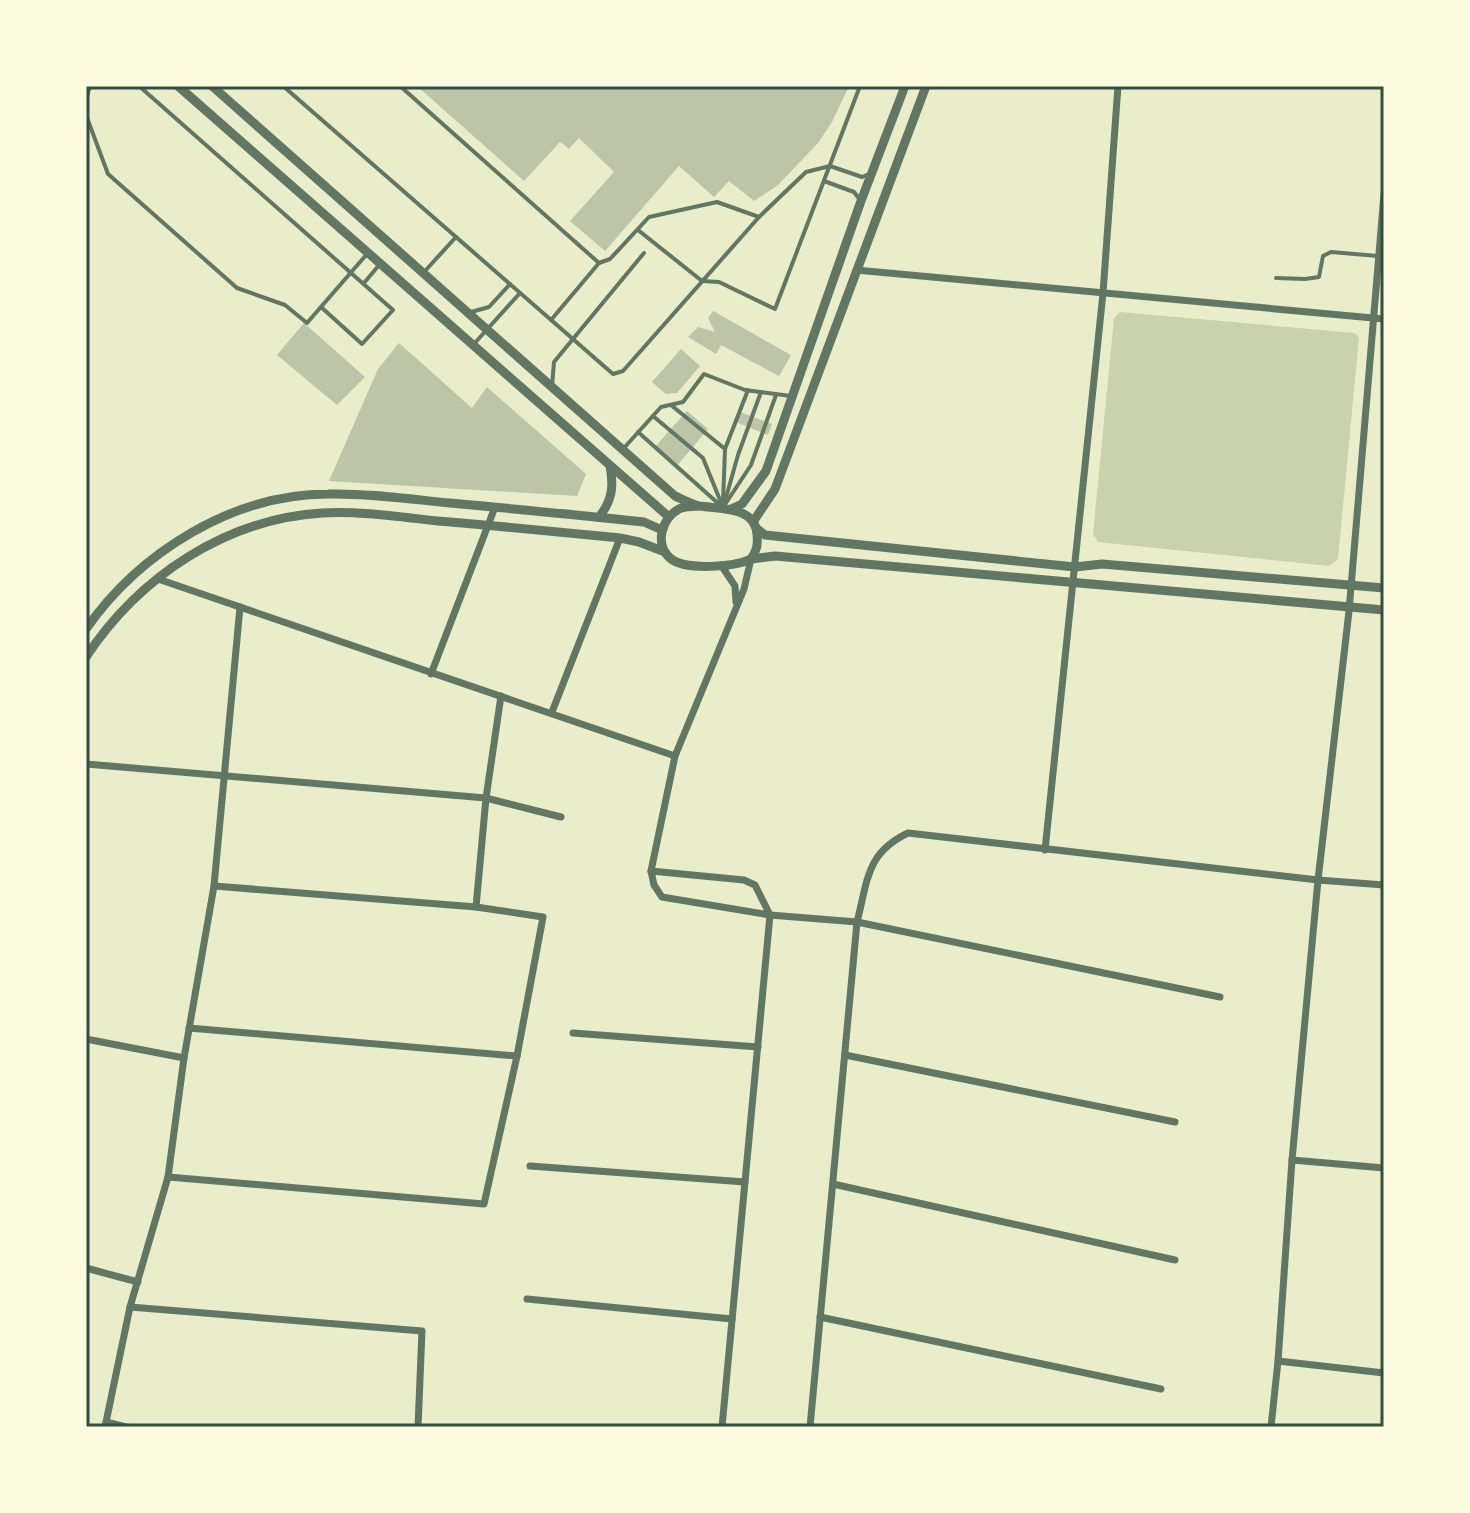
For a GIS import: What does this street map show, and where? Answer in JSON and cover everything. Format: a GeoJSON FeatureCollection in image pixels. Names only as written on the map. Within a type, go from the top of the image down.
{"type":"FeatureCollection","features":[{"type":"Feature","properties":{"kind":"street"},"geometry":{"type":"LineString","coordinates":[[178,86],[669,517]]}},
{"type":"Feature","properties":{"kind":"street"},"geometry":{"type":"LineString","coordinates":[[905,86],[871,173],[766,471],[742,504],[727,508],[683,507],[669,517],[662,530],[665,552],[671,560],[681,564],[721,565],[775,556],[1384,610]]}},
{"type":"Feature","properties":{"kind":"street"},"geometry":{"type":"LineString","coordinates":[[926,86],[775,489],[755,525],[757,547],[748,575],[675,756],[651,871],[654,885],[662,897],[770,915],[857,922],[1220,997]]}},
{"type":"Feature","properties":{"kind":"street"},"geometry":{"type":"LineString","coordinates":[[1045,850],[1103,293],[1118,86]]}},
{"type":"Feature","properties":{"kind":"street"},"geometry":{"type":"LineString","coordinates":[[216,88],[675,496],[698,506]]}},
{"type":"Feature","properties":{"kind":"street"},"geometry":{"type":"LineString","coordinates":[[318,209],[332,193]]}},
{"type":"Feature","properties":{"kind":"street"},"geometry":{"type":"LineString","coordinates":[[1271,1427],[1292,1160],[1318,880],[1351,584],[1384,194]]}},
{"type":"Feature","properties":{"kind":"street"},"geometry":{"type":"LineString","coordinates":[[856,270],[1384,319]]}},
{"type":"Feature","properties":{"kind":"street"},"geometry":{"type":"LineString","coordinates":[[791,396],[808,404]]}},
{"type":"Feature","properties":{"kind":"street"},"geometry":{"type":"LineString","coordinates":[[599,517],[611,498],[613,479],[610,466]]}},
{"type":"Feature","properties":{"kind":"street"},"geometry":{"type":"LineString","coordinates":[[86,629],[150,560],[193,532],[280,498],[326,493],[495,507],[644,522],[662,530]]}},
{"type":"Feature","properties":{"kind":"street"},"geometry":{"type":"LineString","coordinates":[[431,674],[495,507]]}},
{"type":"Feature","properties":{"kind":"street"},"geometry":{"type":"LineString","coordinates":[[727,508],[765,535],[1075,567],[1102,564],[1384,588]]}},
{"type":"Feature","properties":{"kind":"street"},"geometry":{"type":"LineString","coordinates":[[86,657],[106,627],[131,601],[198,550],[245,528],[280,519],[323,513],[488,525],[620,538],[665,552]]}},
{"type":"Feature","properties":{"kind":"street"},"geometry":{"type":"LineString","coordinates":[[552,712],[620,538]]}},
{"type":"Feature","properties":{"kind":"street"},"geometry":{"type":"LineString","coordinates":[[721,565],[735,586],[736,605]]}},
{"type":"Feature","properties":{"kind":"street"},"geometry":{"type":"LineString","coordinates":[[158,579],[675,756]]}},
{"type":"Feature","properties":{"kind":"street"},"geometry":{"type":"LineString","coordinates":[[126,1427],[105,1424],[130,1307],[168,1177],[184,1058],[214,886],[240,607]]}},
{"type":"Feature","properties":{"kind":"street"},"geometry":{"type":"LineString","coordinates":[[95,616],[106,627]]}},
{"type":"Feature","properties":{"kind":"street"},"geometry":{"type":"LineString","coordinates":[[476,907],[486,798],[501,696]]}},
{"type":"Feature","properties":{"kind":"street"},"geometry":{"type":"LineString","coordinates":[[86,764],[486,798],[561,817]]}},
{"type":"Feature","properties":{"kind":"street"},"geometry":{"type":"LineString","coordinates":[[810,1427],[857,922],[874,860],[888,843],[908,833],[1384,885]]}},
{"type":"Feature","properties":{"kind":"street"},"geometry":{"type":"LineString","coordinates":[[651,871],[744,880],[755,885],[770,915],[722,1427]]}},
{"type":"Feature","properties":{"kind":"street"},"geometry":{"type":"LineString","coordinates":[[168,1177],[484,1204],[517,1056],[543,917],[476,907],[214,886]]}},
{"type":"Feature","properties":{"kind":"street"},"geometry":{"type":"LineString","coordinates":[[189,1028],[517,1056]]}},
{"type":"Feature","properties":{"kind":"street"},"geometry":{"type":"LineString","coordinates":[[573,1033],[758,1047]]}},
{"type":"Feature","properties":{"kind":"street"},"geometry":{"type":"LineString","coordinates":[[86,1039],[184,1058]]}},
{"type":"Feature","properties":{"kind":"street"},"geometry":{"type":"LineString","coordinates":[[845,1055],[1175,1122]]}},
{"type":"Feature","properties":{"kind":"street"},"geometry":{"type":"LineString","coordinates":[[1292,1160],[1384,1168]]}},
{"type":"Feature","properties":{"kind":"street"},"geometry":{"type":"LineString","coordinates":[[530,1166],[745,1182]]}},
{"type":"Feature","properties":{"kind":"street"},"geometry":{"type":"LineString","coordinates":[[833,1184],[1175,1260]]}},
{"type":"Feature","properties":{"kind":"street"},"geometry":{"type":"LineString","coordinates":[[86,1268],[138,1282]]}},
{"type":"Feature","properties":{"kind":"street"},"geometry":{"type":"LineString","coordinates":[[527,1299],[732,1319]]}},
{"type":"Feature","properties":{"kind":"street"},"geometry":{"type":"LineString","coordinates":[[130,1307],[422,1331],[418,1427]]}},
{"type":"Feature","properties":{"kind":"street"},"geometry":{"type":"LineString","coordinates":[[820,1317],[1161,1389]]}},
{"type":"Feature","properties":{"kind":"street"},"geometry":{"type":"LineString","coordinates":[[1278,1361],[1384,1373]]}},
{"type":"Feature","properties":{"kind":"lane"},"geometry":{"type":"LineString","coordinates":[[139,86],[393,310],[362,344],[321,307]]}},
{"type":"Feature","properties":{"kind":"lane"},"geometry":{"type":"LineString","coordinates":[[283,86],[613,374],[623,371],[759,217],[806,172],[830,166],[862,177],[871,173]]}},
{"type":"Feature","properties":{"kind":"lane"},"geometry":{"type":"LineString","coordinates":[[400,86],[599,263]]}},
{"type":"Feature","properties":{"kind":"lane"},"geometry":{"type":"LineString","coordinates":[[638,230],[702,281],[719,282],[775,309],[860,86]]}},
{"type":"Feature","properties":{"kind":"lane"},"geometry":{"type":"LineString","coordinates":[[86,100],[88,88]]}},
{"type":"Feature","properties":{"kind":"lane"},"geometry":{"type":"LineString","coordinates":[[86,115],[108,174],[237,288],[285,305],[307,323],[368,253]]}},
{"type":"Feature","properties":{"kind":"lane"},"geometry":{"type":"LineString","coordinates":[[824,181],[854,192],[861,201]]}},
{"type":"Feature","properties":{"kind":"lane"},"geometry":{"type":"LineString","coordinates":[[551,320],[599,263],[610,259],[649,217],[717,202],[759,217]]}},
{"type":"Feature","properties":{"kind":"lane"},"geometry":{"type":"LineString","coordinates":[[423,273],[456,237]]}},
{"type":"Feature","properties":{"kind":"lane"},"geometry":{"type":"LineString","coordinates":[[1276,278],[1319,277],[1323,256],[1331,252],[1378,256]]}},
{"type":"Feature","properties":{"kind":"lane"},"geometry":{"type":"LineString","coordinates":[[552,387],[554,362],[644,253]]}},
{"type":"Feature","properties":{"kind":"lane"},"geometry":{"type":"LineString","coordinates":[[364,283],[380,264]]}},
{"type":"Feature","properties":{"kind":"lane"},"geometry":{"type":"LineString","coordinates":[[468,313],[489,307],[510,284]]}},
{"type":"Feature","properties":{"kind":"lane"},"geometry":{"type":"LineString","coordinates":[[473,346],[520,293]]}},
{"type":"Feature","properties":{"kind":"lane"},"geometry":{"type":"LineString","coordinates":[[623,449],[661,407],[683,402],[704,374],[748,390],[791,396]]}},
{"type":"Feature","properties":{"kind":"lane"},"geometry":{"type":"LineString","coordinates":[[727,508],[725,449],[748,390]]}},
{"type":"Feature","properties":{"kind":"lane"},"geometry":{"type":"LineString","coordinates":[[727,508],[738,455],[761,392]]}},
{"type":"Feature","properties":{"kind":"lane"},"geometry":{"type":"LineString","coordinates":[[727,508],[751,465],[777,394]]}},
{"type":"Feature","properties":{"kind":"lane"},"geometry":{"type":"LineString","coordinates":[[671,405],[725,449]]}},
{"type":"Feature","properties":{"kind":"lane"},"geometry":{"type":"LineString","coordinates":[[653,416],[703,458],[727,508]]}},
{"type":"Feature","properties":{"kind":"lane"},"geometry":{"type":"LineString","coordinates":[[638,432],[727,508]]}},
{"type":"Feature","properties":{"kind":"green space"},"geometry":{"type":"Polygon","coordinates":[[[1120,312],[1355,333],[1359,338],[1338,559],[1329,566],[1098,542],[1093,534],[1114,318],[1120,312]]]}},
{"type":"Feature","properties":{"kind":"building"},"geometry":{"type":"Polygon","coordinates":[[[417,86],[849,86],[818,143],[778,185],[754,201],[729,181],[714,197],[679,166],[605,251],[570,221],[614,172],[579,138],[569,149],[560,142],[524,181],[417,86]]]}},
{"type":"Feature","properties":{"kind":"building"},"geometry":{"type":"Polygon","coordinates":[[[713,311],[791,355],[779,376],[721,345],[716,354],[688,337],[698,327],[715,332],[708,318],[713,311]]]}},
{"type":"Feature","properties":{"kind":"building"},"geometry":{"type":"Polygon","coordinates":[[[304,323],[365,377],[337,405],[277,355],[304,323]]]}},
{"type":"Feature","properties":{"kind":"building"},"geometry":{"type":"Polygon","coordinates":[[[399,343],[472,408],[487,387],[586,474],[577,496],[329,481],[378,369],[399,343]]]}},
{"type":"Feature","properties":{"kind":"building"},"geometry":{"type":"Polygon","coordinates":[[[681,349],[700,366],[677,393],[666,394],[652,382],[681,349]]]}},
{"type":"Feature","properties":{"kind":"building"},"geometry":{"type":"Polygon","coordinates":[[[687,411],[708,429],[676,467],[654,448],[687,411]]]}},
{"type":"Feature","properties":{"kind":"building"},"geometry":{"type":"Polygon","coordinates":[[[740,412],[772,424],[768,435],[736,422],[740,412]]]}}]}
